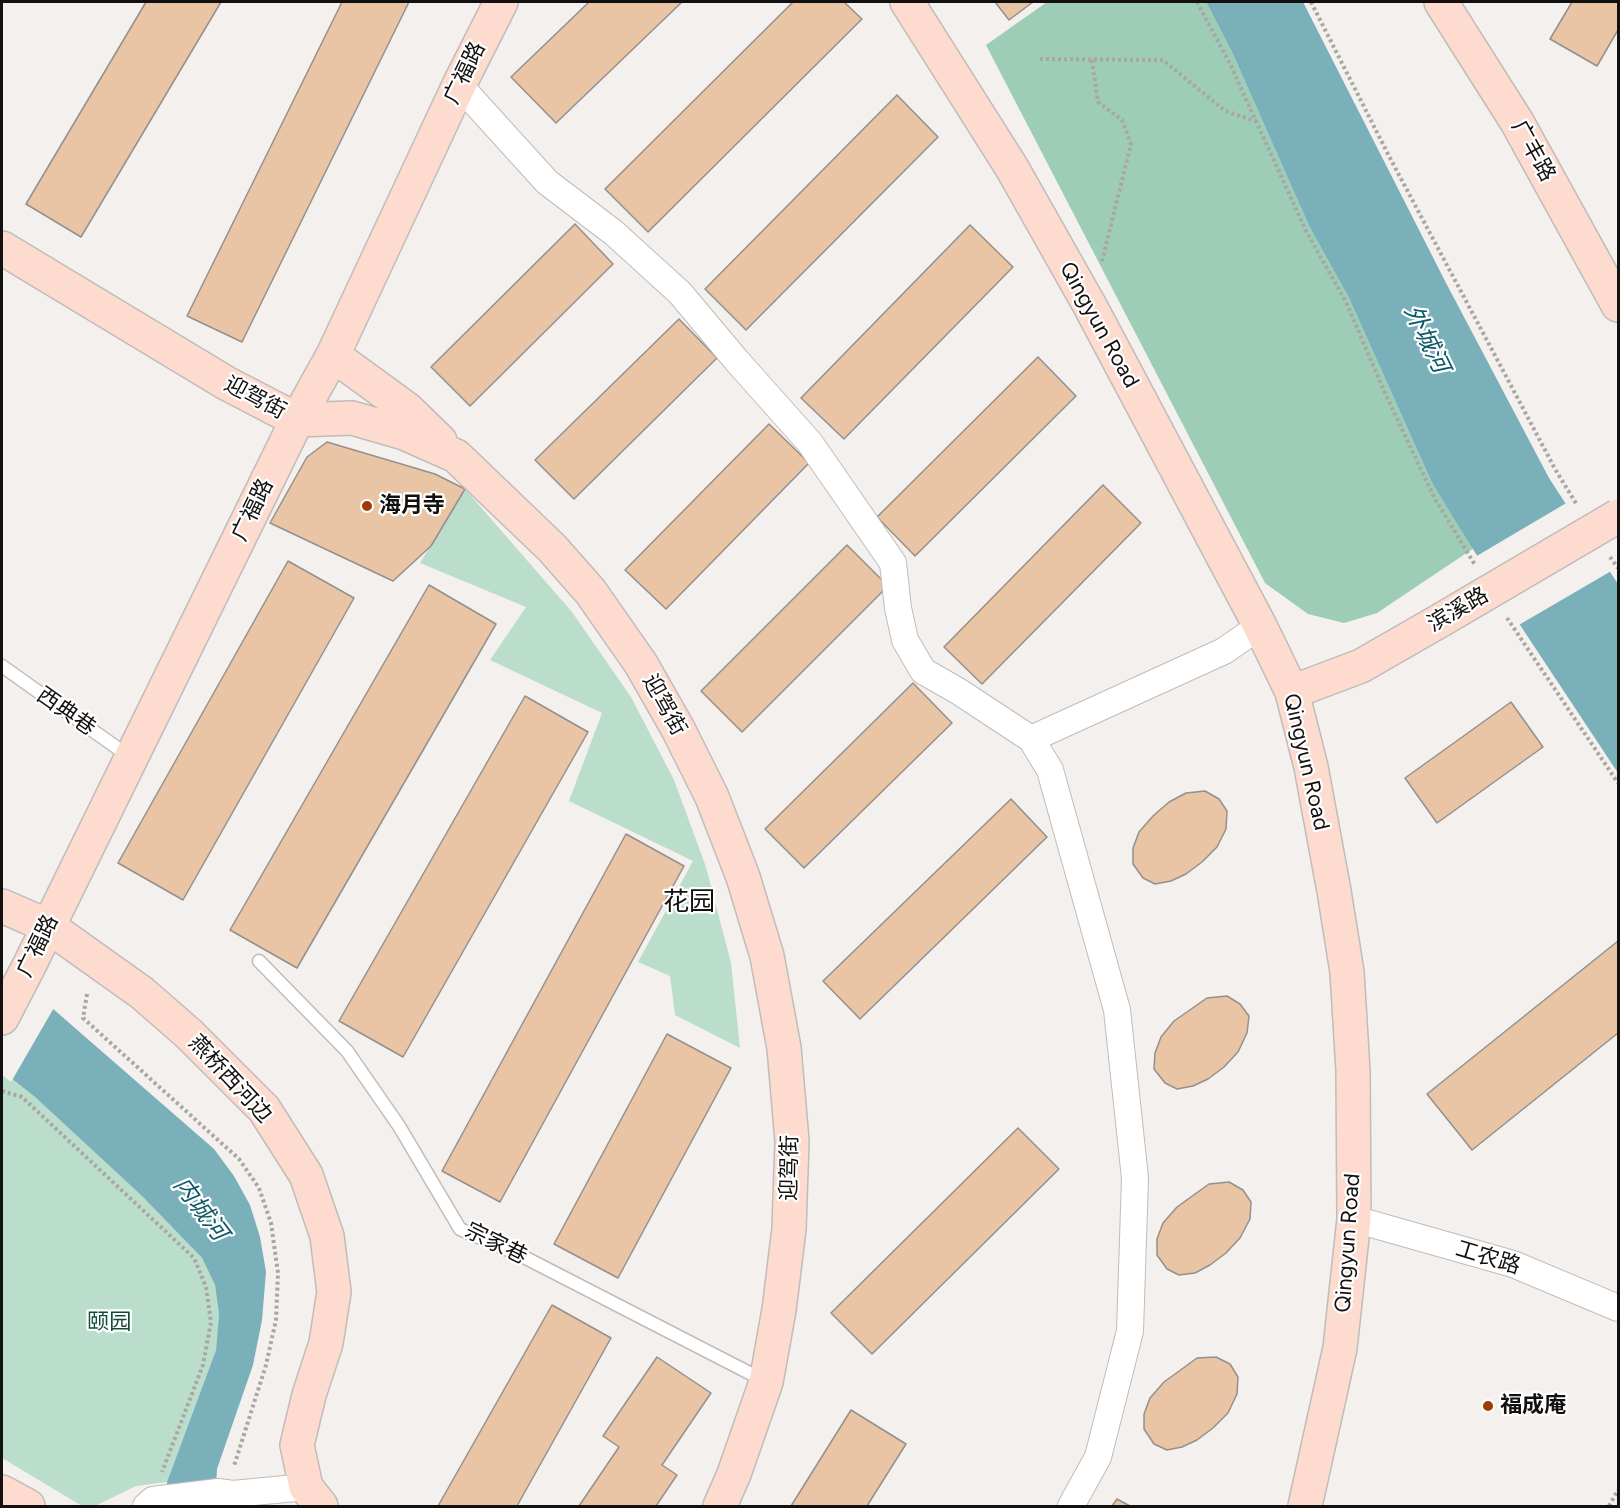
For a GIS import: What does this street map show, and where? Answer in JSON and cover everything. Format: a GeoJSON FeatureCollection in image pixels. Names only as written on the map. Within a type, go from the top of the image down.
{"type":"FeatureCollection","features":[{"type":"Feature","properties":{"kind":"street","name":"广福路"},"geometry":{"type":"LineString","coordinates":[[2,1018],[297,420],[333,355],[459,85],[501,2]]}},
{"type":"Feature","properties":{"kind":"street","name":"Qingyun Road"},"geometry":{"type":"LineString","coordinates":[[908,2],[1012,168],[1090,306],[1260,626],[1292,692],[1313,778],[1347,972],[1353,1071],[1354,1218],[1340,1348],[1305,1506]]}},
{"type":"Feature","properties":{"kind":"street","name":"广丰路"},"geometry":{"type":"LineString","coordinates":[[1441,2],[1517,122],[1618,305]]}},
{"type":"Feature","properties":{"kind":"street"},"geometry":{"type":"LineString","coordinates":[[459,85],[547,182],[614,233],[680,293],[736,361],[810,443],[893,563],[898,608],[905,640],[923,671],[1031,739],[1050,770],[1117,1010],[1135,1178],[1130,1331],[1098,1456],[1071,1506]]}},
{"type":"Feature","properties":{"kind":"street","name":"迎驾街"},"geometry":{"type":"LineString","coordinates":[[2,248],[226,383],[297,420],[352,418],[404,433],[456,456],[552,548],[590,591],[641,664],[678,729],[712,797],[743,877],[766,956],[784,1048],[792,1141],[789,1229],[779,1310],[766,1382],[734,1474],[720,1506]]}},
{"type":"Feature","properties":{"kind":"street"},"geometry":{"type":"LineString","coordinates":[[333,355],[407,409],[456,456]]}},
{"type":"Feature","properties":{"kind":"street","name":"滨溪路"},"geometry":{"type":"LineString","coordinates":[[1292,692],[1361,666],[1618,516]]}},
{"type":"Feature","properties":{"kind":"street"},"geometry":{"type":"LineString","coordinates":[[1031,739],[1224,651],[1260,626]]}},
{"type":"Feature","properties":{"kind":"street","name":"燕桥西河边"},"geometry":{"type":"LineString","coordinates":[[2,906],[48,926],[93,956],[142,993],[189,1034],[264,1109],[306,1175],[327,1236],[334,1292],[326,1343],[309,1395],[297,1445],[313,1497]]}},
{"type":"Feature","properties":{"kind":"street","name":"工农路"},"geometry":{"type":"LineString","coordinates":[[1354,1218],[1513,1264],[1618,1308]]}},
{"type":"Feature","properties":{"kind":"street"},"geometry":{"type":"LineString","coordinates":[[2,1492],[28,1506]]}},
{"type":"Feature","properties":{"kind":"street"},"geometry":{"type":"LineString","coordinates":[[155,1502],[225,1493],[313,1497]]}},
{"type":"Feature","properties":{"kind":"lane","name":"西典巷"},"geometry":{"type":"LineString","coordinates":[[2,666],[131,757]]}},
{"type":"Feature","properties":{"kind":"lane","name":"宗家巷"},"geometry":{"type":"LineString","coordinates":[[259,962],[347,1051],[399,1126],[460,1229],[520,1256],[766,1382]]}},
{"type":"Feature","properties":{"kind":"path"},"geometry":{"type":"LineString","coordinates":[[1197,2],[1230,64],[1306,231],[1346,302],[1384,391],[1434,496],[1479,573]]}},
{"type":"Feature","properties":{"kind":"path"},"geometry":{"type":"LineString","coordinates":[[1311,2],[1390,158],[1512,388],[1555,469],[1580,509]]}},
{"type":"Feature","properties":{"kind":"path"},"geometry":{"type":"LineString","coordinates":[[1040,59],[1163,60],[1225,111],[1257,122]]}},
{"type":"Feature","properties":{"kind":"path"},"geometry":{"type":"LineString","coordinates":[[1090,306],[1131,144],[1122,120],[1098,102],[1092,60]]}},
{"type":"Feature","properties":{"kind":"path"},"geometry":{"type":"LineString","coordinates":[[1604,549],[1618,568]]}},
{"type":"Feature","properties":{"kind":"path"},"geometry":{"type":"LineString","coordinates":[[1502,611],[1618,783]]}},
{"type":"Feature","properties":{"kind":"path"},"geometry":{"type":"LineString","coordinates":[[93,956],[83,1018],[239,1159],[259,1188],[271,1223],[279,1273],[276,1320],[266,1365],[225,1493]]}},
{"type":"Feature","properties":{"kind":"path"},"geometry":{"type":"LineString","coordinates":[[2,1091],[22,1097],[158,1222],[194,1258],[206,1287],[211,1322],[203,1365],[167,1456],[155,1502]]}},
{"type":"Feature","properties":{"kind":"path"},"geometry":{"type":"LineString","coordinates":[[1609,1506],[1618,1490]]}},
{"type":"Feature","properties":{"kind":"green space"},"geometry":{"type":"Polygon","coordinates":[[[1047,2],[1206,2],[1232,52],[1310,228],[1349,298],[1432,483],[1474,548],[1377,613],[1344,623],[1308,614],[1265,583],[986,45],[1047,2]]]}},
{"type":"Feature","properties":{"kind":"green space"},"geometry":{"type":"Polygon","coordinates":[[[465,489],[572,612],[631,697],[674,780],[706,867],[731,963],[740,1048],[675,1015],[670,976],[638,962],[693,861],[569,801],[602,713],[490,660],[526,607],[420,563],[465,489]]]}},
{"type":"Feature","properties":{"kind":"green space","name":"颐园"},"geometry":{"type":"Polygon","coordinates":[[[2,1071],[35,1097],[142,1196],[202,1258],[215,1285],[219,1314],[216,1350],[167,1482],[136,1486],[95,1506],[82,1506],[2,1458],[2,1071]]]}},
{"type":"Feature","properties":{"kind":"water","name":"外城河"},"geometry":{"type":"Polygon","coordinates":[[[1206,2],[1303,2],[1445,281],[1549,478],[1618,584],[1618,773],[1522,628],[1432,483],[1349,298],[1310,228],[1232,52],[1206,2]]]}},
{"type":"Feature","properties":{"kind":"water","name":"内城河"},"geometry":{"type":"Polygon","coordinates":[[[2,975],[44,1001],[214,1149],[234,1176],[250,1205],[260,1237],[266,1272],[262,1320],[253,1365],[217,1469],[215,1506],[168,1506],[167,1482],[216,1350],[219,1314],[215,1285],[202,1258],[142,1196],[35,1097],[2,1071],[2,975]]]}},
{"type":"Feature","properties":{"kind":"pier"},"geometry":{"type":"Polygon","coordinates":[[[1568,502],[1613,570],[1517,626],[1475,557],[1568,502]]]}},
{"type":"Feature","properties":{"kind":"pier"},"geometry":{"type":"Polygon","coordinates":[[[2,972],[55,1006],[11,1082],[2,1075],[2,972]]]}},
{"type":"Feature","properties":{"kind":"building"},"geometry":{"type":"Polygon","coordinates":[[[146,2],[221,2],[81,237],[26,204],[146,2]]]}},
{"type":"Feature","properties":{"kind":"building"},"geometry":{"type":"Polygon","coordinates":[[[342,2],[409,2],[242,342],[187,316],[342,2]]]}},
{"type":"Feature","properties":{"kind":"building"},"geometry":{"type":"Polygon","coordinates":[[[589,2],[682,2],[556,123],[511,77],[589,2]]]}},
{"type":"Feature","properties":{"kind":"building"},"geometry":{"type":"Polygon","coordinates":[[[793,2],[844,2],[862,19],[648,232],[605,189],[793,2]]]}},
{"type":"Feature","properties":{"kind":"building"},"geometry":{"type":"Polygon","coordinates":[[[995,2],[1033,2],[1009,20],[995,2]]]}},
{"type":"Feature","properties":{"kind":"building"},"geometry":{"type":"Polygon","coordinates":[[[1572,2],[1618,2],[1618,30],[1597,66],[1550,39],[1572,2]]]}},
{"type":"Feature","properties":{"kind":"building"},"geometry":{"type":"Polygon","coordinates":[[[897,95],[938,137],[746,330],[705,289],[897,95]]]}},
{"type":"Feature","properties":{"kind":"building"},"geometry":{"type":"Polygon","coordinates":[[[575,224],[613,264],[470,406],[431,367],[575,224]]]}},
{"type":"Feature","properties":{"kind":"building"},"geometry":{"type":"Polygon","coordinates":[[[970,225],[1013,267],[844,439],[801,398],[970,225]]]}},
{"type":"Feature","properties":{"kind":"building"},"geometry":{"type":"Polygon","coordinates":[[[679,319],[717,358],[574,499],[535,460],[679,319]]]}},
{"type":"Feature","properties":{"kind":"building"},"geometry":{"type":"Polygon","coordinates":[[[1038,357],[1076,396],[915,556],[877,517],[1038,357]]]}},
{"type":"Feature","properties":{"kind":"building"},"geometry":{"type":"Polygon","coordinates":[[[769,424],[809,463],[666,609],[625,570],[769,424]]]}},
{"type":"Feature","properties":{"kind":"building","name":"海月寺"},"geometry":{"type":"Polygon","coordinates":[[[327,442],[435,474],[465,489],[431,546],[393,581],[270,523],[307,457],[327,442]]]}},
{"type":"Feature","properties":{"kind":"building"},"geometry":{"type":"Polygon","coordinates":[[[1103,485],[1141,523],[982,684],[944,647],[1103,485]]]}},
{"type":"Feature","properties":{"kind":"building"},"geometry":{"type":"Polygon","coordinates":[[[847,545],[888,586],[742,732],[701,691],[847,545]]]}},
{"type":"Feature","properties":{"kind":"building"},"geometry":{"type":"Polygon","coordinates":[[[288,561],[354,598],[183,900],[118,863],[288,561]]]}},
{"type":"Feature","properties":{"kind":"building"},"geometry":{"type":"Polygon","coordinates":[[[429,585],[496,624],[297,968],[230,930],[429,585]]]}},
{"type":"Feature","properties":{"kind":"building"},"geometry":{"type":"Polygon","coordinates":[[[913,683],[952,723],[804,868],[765,829],[913,683]]]}},
{"type":"Feature","properties":{"kind":"building"},"geometry":{"type":"Polygon","coordinates":[[[525,696],[588,732],[403,1057],[339,1021],[525,696]]]}},
{"type":"Feature","properties":{"kind":"building"},"geometry":{"type":"Polygon","coordinates":[[[1511,702],[1543,747],[1437,823],[1405,778],[1511,702]]]}},
{"type":"Feature","properties":{"kind":"building"},"geometry":{"type":"Polygon","coordinates":[[[1205,791],[1219,799],[1227,811],[1226,829],[1217,847],[1186,874],[1171,881],[1155,884],[1143,878],[1133,864],[1133,848],[1139,832],[1169,802],[1186,793],[1205,791]]]}},
{"type":"Feature","properties":{"kind":"building"},"geometry":{"type":"Polygon","coordinates":[[[1011,799],[1047,837],[860,1019],[823,981],[1011,799]]]}},
{"type":"Feature","properties":{"kind":"building"},"geometry":{"type":"Polygon","coordinates":[[[626,834],[684,866],[500,1202],[442,1171],[626,834]]]}},
{"type":"Feature","properties":{"kind":"building"},"geometry":{"type":"Polygon","coordinates":[[[1618,941],[1618,1033],[1472,1150],[1427,1094],[1618,941]]]}},
{"type":"Feature","properties":{"kind":"building"},"geometry":{"type":"Polygon","coordinates":[[[1227,996],[1240,1004],[1249,1016],[1247,1033],[1238,1052],[1224,1067],[1208,1079],[1193,1086],[1177,1089],[1165,1083],[1154,1069],[1155,1053],[1161,1037],[1174,1021],[1207,998],[1227,996]]]}},
{"type":"Feature","properties":{"kind":"building"},"geometry":{"type":"Polygon","coordinates":[[[667,1034],[731,1068],[618,1278],[554,1244],[667,1034]]]}},
{"type":"Feature","properties":{"kind":"building"},"geometry":{"type":"Polygon","coordinates":[[[1018,1128],[1059,1169],[872,1354],[831,1313],[1018,1128]]]}},
{"type":"Feature","properties":{"kind":"building"},"geometry":{"type":"Polygon","coordinates":[[[1229,1182],[1243,1190],[1251,1202],[1250,1219],[1240,1238],[1226,1253],[1195,1273],[1179,1275],[1167,1269],[1157,1255],[1157,1239],[1163,1223],[1177,1207],[1209,1184],[1229,1182]]]}},
{"type":"Feature","properties":{"kind":"building"},"geometry":{"type":"Polygon","coordinates":[[[552,1305],[611,1338],[517,1506],[438,1506],[552,1305]]]}},
{"type":"Feature","properties":{"kind":"building"},"geometry":{"type":"Polygon","coordinates":[[[657,1357],[711,1393],[662,1465],[677,1475],[656,1506],[579,1506],[619,1447],[603,1436],[657,1357]]]}},
{"type":"Feature","properties":{"kind":"building"},"geometry":{"type":"Polygon","coordinates":[[[1216,1357],[1230,1364],[1238,1377],[1237,1394],[1228,1413],[1197,1440],[1182,1447],[1167,1450],[1154,1444],[1144,1429],[1144,1414],[1150,1398],[1164,1382],[1197,1358],[1216,1357]]]}},
{"type":"Feature","properties":{"kind":"building"},"geometry":{"type":"Polygon","coordinates":[[[851,1410],[906,1444],[867,1506],[791,1506],[851,1410]]]}},
{"type":"Feature","properties":{"kind":"building"},"geometry":{"type":"Polygon","coordinates":[[[1117,1499],[1130,1506],[1112,1506],[1117,1499]]]}},
{"type":"Feature","properties":{"kind":"place","name":"海月寺"},"geometry":{"type":"Point","coordinates":[367,506]}},
{"type":"Feature","properties":{"kind":"place","name":"福成庵"},"geometry":{"type":"Point","coordinates":[1488,1406]}},
{"type":"Feature","properties":{"kind":"district","name":"花园"},"geometry":{"type":"Point","coordinates":[689,902]}}]}
